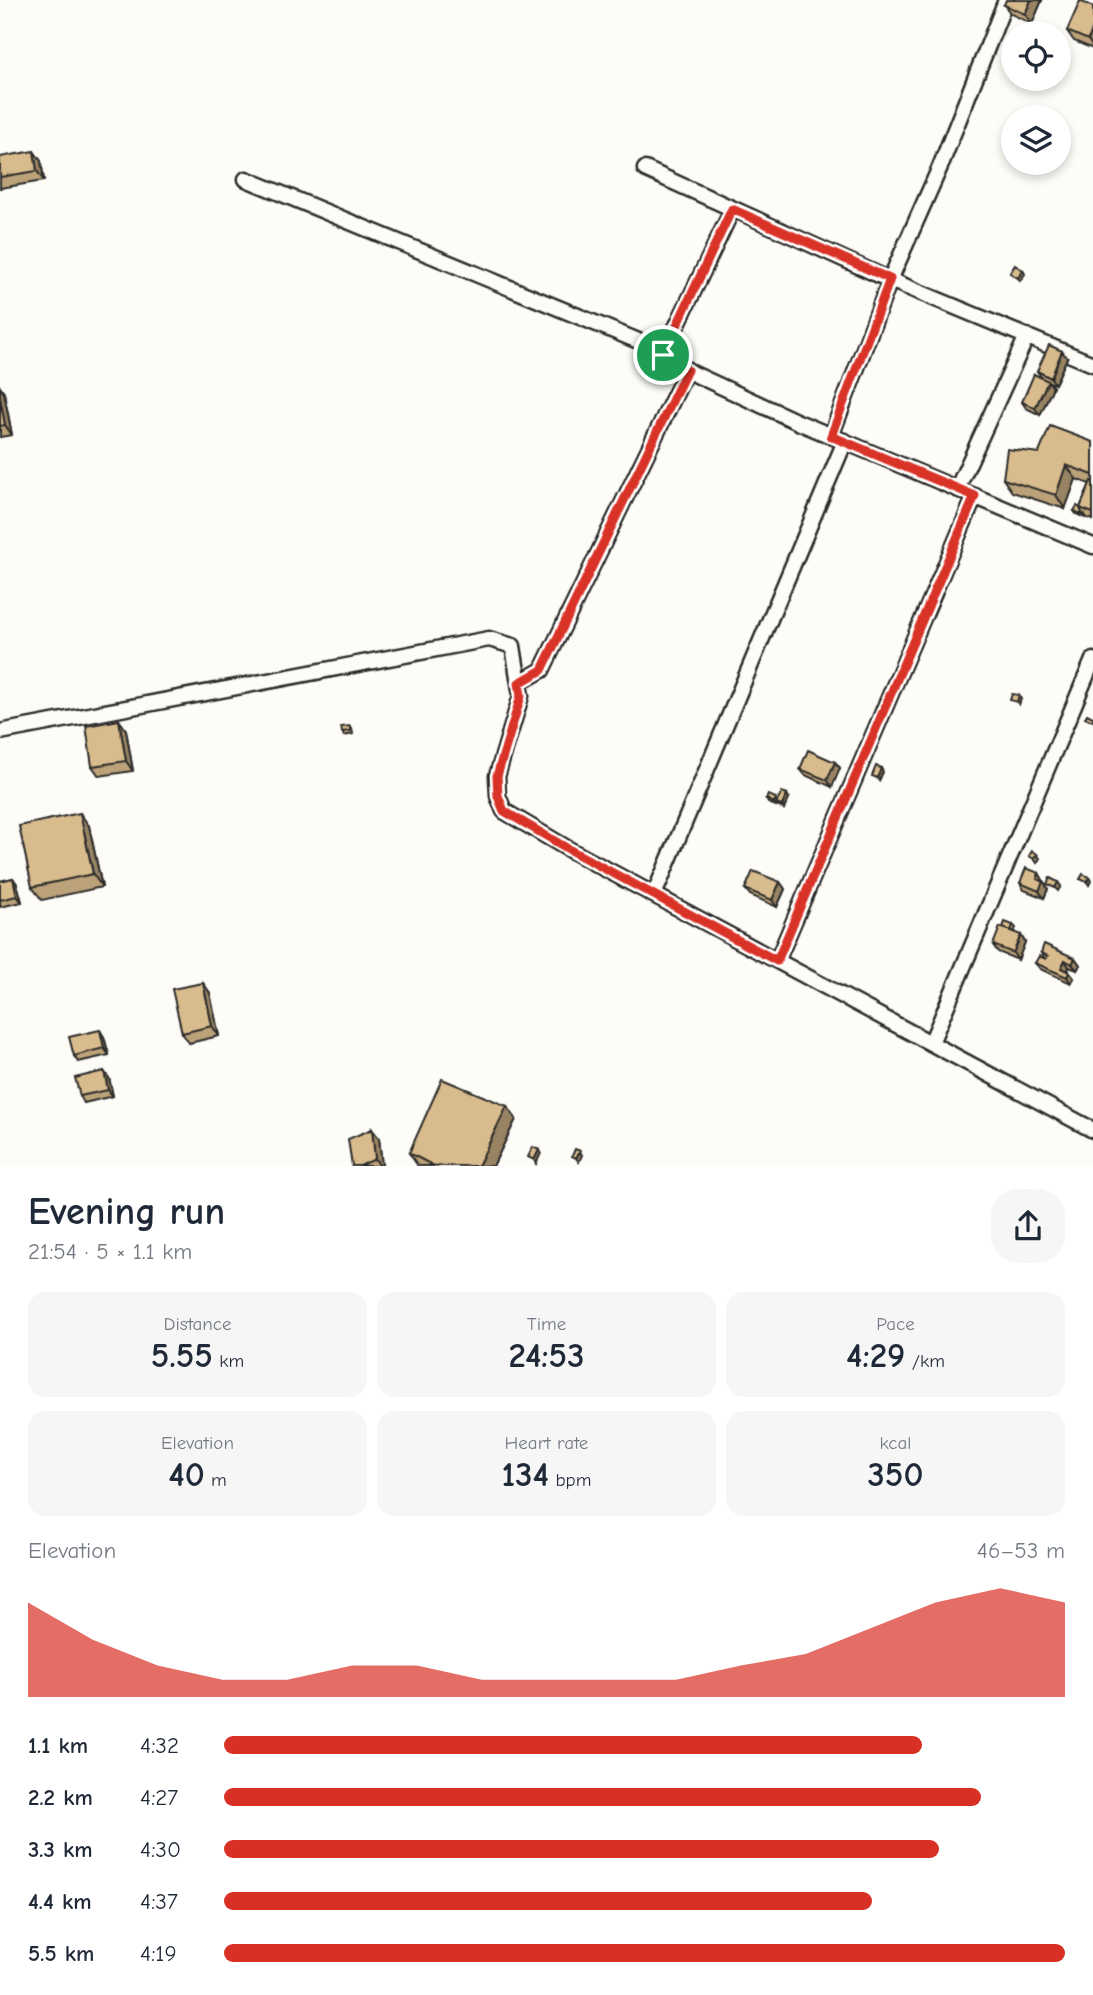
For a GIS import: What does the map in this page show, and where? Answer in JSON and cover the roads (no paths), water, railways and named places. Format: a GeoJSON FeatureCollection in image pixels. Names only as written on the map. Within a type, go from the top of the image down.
{"type":"FeatureCollection","features":[{"type":"Feature","properties":{"kind":"street"},"geometry":{"type":"LineString","coordinates":[[654,895],[838,438],[890,279],[940,167],[1006,0]]}},
{"type":"Feature","properties":{"kind":"street"},"geometry":{"type":"LineString","coordinates":[[645,169],[890,279],[1093,364]]}},
{"type":"Feature","properties":{"kind":"street"},"geometry":{"type":"LineString","coordinates":[[246,179],[648,345],[687,370],[838,438],[1093,546]]}},
{"type":"Feature","properties":{"kind":"street"},"geometry":{"type":"LineString","coordinates":[[663,355],[732,209]]}},
{"type":"Feature","properties":{"kind":"street"},"geometry":{"type":"LineString","coordinates":[[957,489],[1027,336]]}},
{"type":"Feature","properties":{"kind":"street"},"geometry":{"type":"LineString","coordinates":[[519,683],[542,670],[687,370]]}},
{"type":"Feature","properties":{"kind":"street"},"geometry":{"type":"LineString","coordinates":[[777,961],[975,496]]}},
{"type":"Feature","properties":{"kind":"street"},"geometry":{"type":"LineString","coordinates":[[0,732],[489,639],[513,646],[521,696],[497,776],[498,796],[504,811],[570,850],[1093,1130]]}},
{"type":"Feature","properties":{"kind":"street"},"geometry":{"type":"LineString","coordinates":[[931,1043],[1093,660]]}}]}
